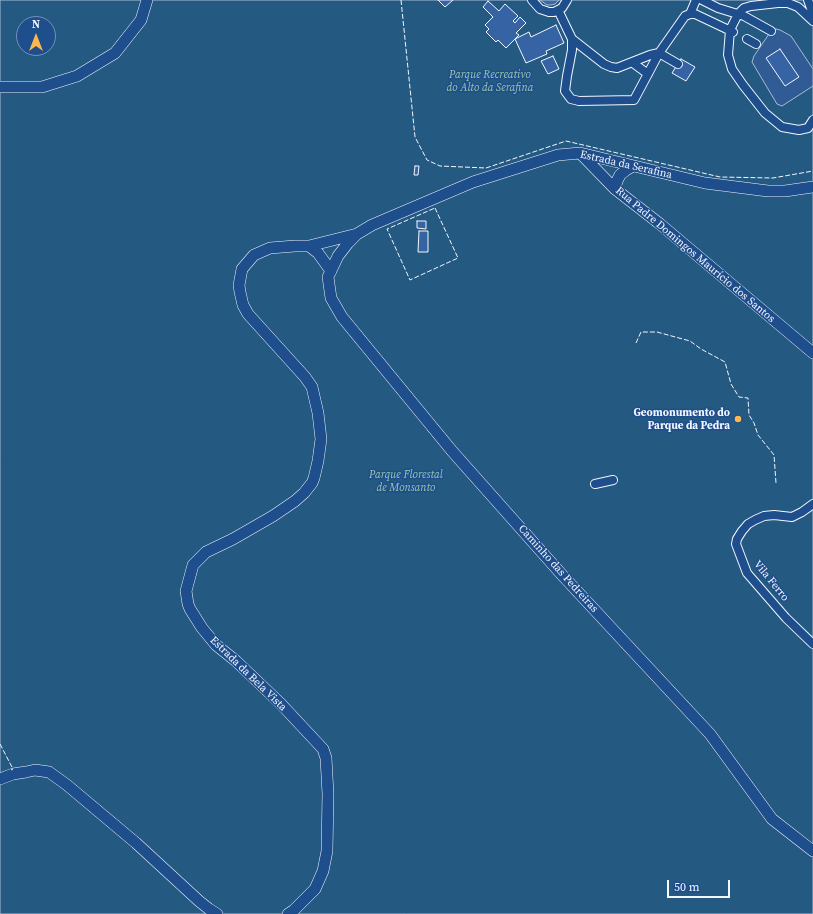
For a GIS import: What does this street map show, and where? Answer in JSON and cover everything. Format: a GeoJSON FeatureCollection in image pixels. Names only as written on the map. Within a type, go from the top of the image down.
{"type":"FeatureCollection","features":[{"type":"Feature","properties":{"kind":"street"},"geometry":{"type":"LineString","coordinates":[[0,87],[42,86],[77,76],[115,53],[141,20],[147,0]]}},
{"type":"Feature","properties":{"kind":"street"},"geometry":{"type":"LineString","coordinates":[[532,0],[536,6],[549,12],[558,10],[565,5],[567,0]]}},
{"type":"Feature","properties":{"kind":"street"},"geometry":{"type":"LineString","coordinates":[[690,14],[696,0]]}},
{"type":"Feature","properties":{"kind":"street"},"geometry":{"type":"LineString","coordinates":[[702,0],[718,8],[754,21],[771,31]]}},
{"type":"Feature","properties":{"kind":"street"},"geometry":{"type":"LineString","coordinates":[[808,0],[813,14]]}},
{"type":"Feature","properties":{"kind":"street"},"geometry":{"type":"LineString","coordinates":[[813,21],[798,7],[788,3],[750,6],[744,8],[738,14],[728,55],[732,69],[765,112],[782,127],[799,130],[808,128],[813,120]]}},
{"type":"Feature","properties":{"kind":"street"},"geometry":{"type":"LineString","coordinates":[[558,10],[572,39],[572,50],[565,87],[567,95],[571,99],[579,102],[634,100],[659,54],[681,21],[685,16],[690,14],[699,16],[758,45]]}},
{"type":"Feature","properties":{"kind":"street"},"geometry":{"type":"LineString","coordinates":[[572,39],[611,67],[617,68],[633,63],[650,55],[659,54],[678,64]]}},
{"type":"Feature","properties":{"kind":"street"},"geometry":{"type":"LineString","coordinates":[[633,63],[648,74]]}},
{"type":"Feature","properties":{"kind":"street","name":"Estrada da Serafina"},"geometry":{"type":"LineString","coordinates":[[357,234],[372,225],[473,182],[558,155],[580,153],[705,182],[768,191],[785,191],[813,187]]}},
{"type":"Feature","properties":{"kind":"street","name":"Rua Padre Domingos Maurício dos Santos"},"geometry":{"type":"LineString","coordinates":[[580,153],[615,189],[660,224],[813,353]]}},
{"type":"Feature","properties":{"kind":"street"},"geometry":{"type":"LineString","coordinates":[[615,189],[620,175],[633,166]]}},
{"type":"Feature","properties":{"kind":"street","name":"Estrada da Bela Vista"},"geometry":{"type":"LineString","coordinates":[[288,914],[315,889],[323,871],[327,851],[328,794],[326,758],[323,749],[281,704],[236,661],[216,645],[202,628],[190,609],[186,591],[193,565],[206,552],[233,539],[284,509],[304,493],[314,478],[321,439],[318,413],[312,387],[302,372],[248,314],[241,299],[239,285],[242,269],[250,259],[258,253],[270,248],[282,246],[309,246],[357,234]]}},
{"type":"Feature","properties":{"kind":"street","name":"Caminho das Pedreiras"},"geometry":{"type":"LineString","coordinates":[[357,234],[341,252],[328,277],[331,298],[342,318],[442,439],[563,576],[710,734],[772,819],[813,851]]}},
{"type":"Feature","properties":{"kind":"street"},"geometry":{"type":"LineString","coordinates":[[309,246],[318,253],[331,271]]}},
{"type":"Feature","properties":{"kind":"street"},"geometry":{"type":"LineString","coordinates":[[595,484],[613,480]]}},
{"type":"Feature","properties":{"kind":"street","name":"Vila Ferro"},"geometry":{"type":"LineString","coordinates":[[813,504],[792,517],[774,515],[764,516],[755,520],[742,530],[736,544],[747,573],[786,618],[813,644]]}},
{"type":"Feature","properties":{"kind":"street"},"geometry":{"type":"LineString","coordinates":[[0,780],[13,774],[35,770],[49,772],[67,785],[136,843],[209,910],[216,914]]}},
{"type":"Feature","properties":{"kind":"green space","name":"Parque Florestal de Monsanto"},"geometry":{"type":"Polygon","coordinates":[[[0,0],[813,0],[813,914],[0,914],[0,0]]]}},
{"type":"Feature","properties":{"kind":"shaded area"},"geometry":{"type":"Polygon","coordinates":[[[540,0],[559,0],[555,4],[547,5],[540,0]]]}},
{"type":"Feature","properties":{"kind":"shaded area"},"geometry":{"type":"Polygon","coordinates":[[[776,29],[791,36],[813,69],[813,86],[782,106],[777,104],[752,62],[754,56],[771,31],[776,29]]]}},
{"type":"Feature","properties":{"kind":"building"},"geometry":{"type":"Polygon","coordinates":[[[438,0],[453,0],[445,7],[438,0]]]}},
{"type":"Feature","properties":{"kind":"building"},"geometry":{"type":"Polygon","coordinates":[[[488,1],[499,11],[505,4],[518,16],[513,21],[515,23],[520,17],[526,23],[516,33],[519,35],[506,48],[498,40],[496,42],[486,32],[489,29],[485,25],[493,17],[483,7],[488,1]]]}},
{"type":"Feature","properties":{"kind":"building"},"geometry":{"type":"Polygon","coordinates":[[[556,25],[564,43],[546,51],[547,54],[526,63],[515,39],[529,32],[531,37],[556,25]]]}},
{"type":"Feature","properties":{"kind":"building"},"geometry":{"type":"Polygon","coordinates":[[[780,49],[799,77],[785,86],[766,58],[780,49]]]}},
{"type":"Feature","properties":{"kind":"building"},"geometry":{"type":"Polygon","coordinates":[[[553,56],[559,69],[548,74],[541,61],[553,56]]]}},
{"type":"Feature","properties":{"kind":"building"},"geometry":{"type":"Polygon","coordinates":[[[681,59],[695,67],[686,81],[672,73],[681,59]]]}},
{"type":"Feature","properties":{"kind":"building"},"geometry":{"type":"Polygon","coordinates":[[[415,166],[419,166],[418,175],[414,175],[415,166]]]}},
{"type":"Feature","properties":{"kind":"building"},"geometry":{"type":"Polygon","coordinates":[[[417,221],[426,221],[426,229],[417,228],[417,221]]]}},
{"type":"Feature","properties":{"kind":"building"},"geometry":{"type":"Polygon","coordinates":[[[419,231],[428,231],[428,252],[418,252],[419,231]]]}},
{"type":"Feature","properties":{"kind":"fence"},"geometry":{"type":"LineString","coordinates":[[401,0],[415,137],[427,160],[440,166],[486,168],[566,141],[720,177],[773,178],[813,171]]}},
{"type":"Feature","properties":{"kind":"fence"},"geometry":{"type":"LineString","coordinates":[[435,208],[458,258],[410,280],[387,229],[435,208]]}},
{"type":"Feature","properties":{"kind":"fence"},"geometry":{"type":"LineString","coordinates":[[636,343],[641,332],[657,332],[690,341],[701,349],[725,362],[731,384],[739,397],[748,398],[749,415],[754,423],[758,435],[774,455],[776,483]]}},
{"type":"Feature","properties":{"kind":"fence"},"geometry":{"type":"LineString","coordinates":[[0,744],[13,769],[11,770]]}},
{"type":"Feature","properties":{"kind":"place","name":"Geomonumento do Parque da Pedra"},"geometry":{"type":"Point","coordinates":[738,419]}},
{"type":"Feature","properties":{"kind":"park label","name":"Parque Recreativo do Alto da Serafina"},"geometry":{"type":"Point","coordinates":[490,81]}}]}
